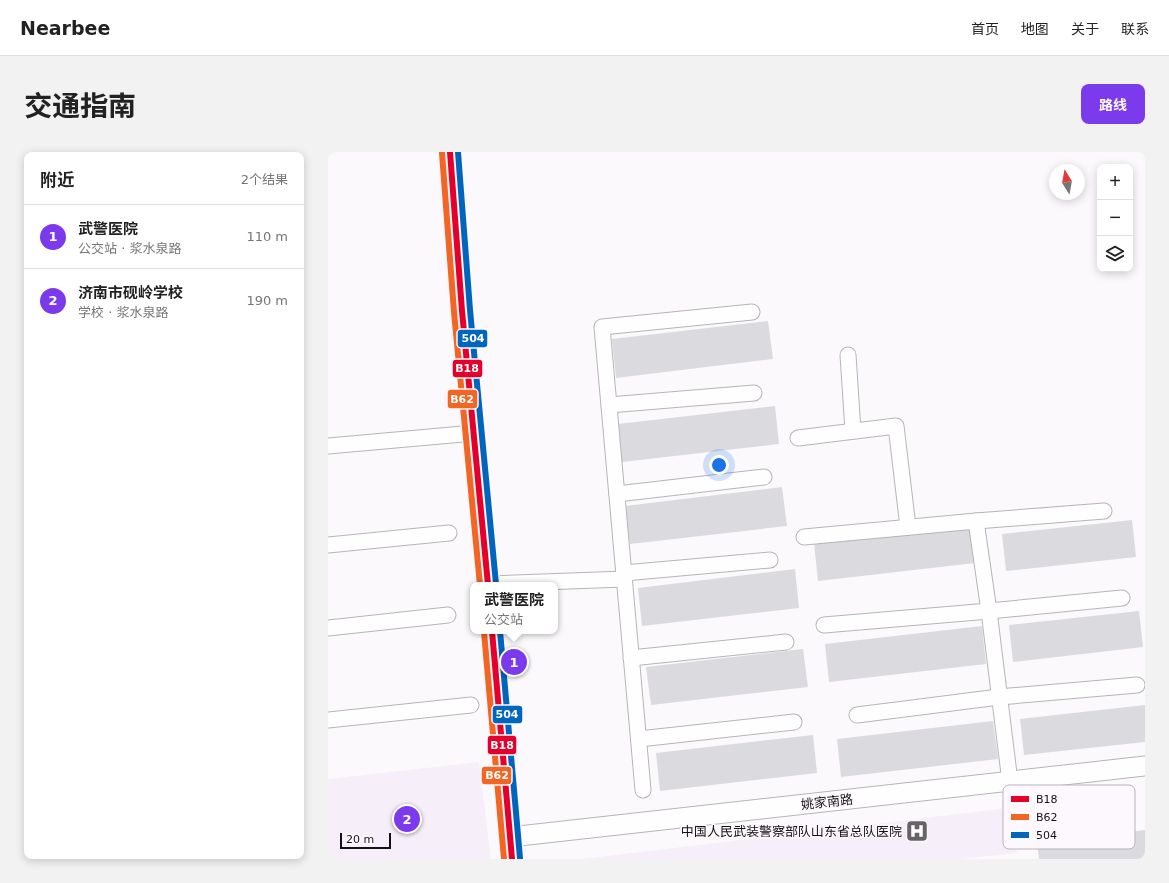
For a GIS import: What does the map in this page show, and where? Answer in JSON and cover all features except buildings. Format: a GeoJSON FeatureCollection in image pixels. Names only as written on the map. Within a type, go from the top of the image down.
{"type":"FeatureCollection","features":[{"type":"Feature","properties":{"kind":"main road"},"geometry":{"type":"LineString","coordinates":[[450,152],[462,311],[488,582]]}},
{"type":"Feature","properties":{"kind":"main road"},"geometry":{"type":"LineString","coordinates":[[492,634],[512,859]]}},
{"type":"Feature","properties":{"kind":"street"},"geometry":{"type":"LineString","coordinates":[[643,790],[602,327],[752,312]]}},
{"type":"Feature","properties":{"kind":"street"},"geometry":{"type":"LineString","coordinates":[[848,355],[853,431]]}},
{"type":"Feature","properties":{"kind":"street"},"geometry":{"type":"LineString","coordinates":[[609,405],[754,393]]}},
{"type":"Feature","properties":{"kind":"street"},"geometry":{"type":"LineString","coordinates":[[798,438],[896,426],[908,527]]}},
{"type":"Feature","properties":{"kind":"street"},"geometry":{"type":"LineString","coordinates":[[328,446],[474,433]]}},
{"type":"Feature","properties":{"kind":"street"},"geometry":{"type":"LineString","coordinates":[[617,494],[764,477]]}},
{"type":"Feature","properties":{"kind":"street"},"geometry":{"type":"LineString","coordinates":[[804,537],[1104,511]]}},
{"type":"Feature","properties":{"kind":"street"},"geometry":{"type":"LineString","coordinates":[[976,521],[989,611],[1010,782]]}},
{"type":"Feature","properties":{"kind":"street"},"geometry":{"type":"LineString","coordinates":[[328,545],[449,533]]}},
{"type":"Feature","properties":{"kind":"street"},"geometry":{"type":"LineString","coordinates":[[533,582],[624,576],[770,560]]}},
{"type":"Feature","properties":{"kind":"street"},"geometry":{"type":"LineString","coordinates":[[824,625],[1122,598]]}},
{"type":"Feature","properties":{"kind":"street"},"geometry":{"type":"LineString","coordinates":[[328,628],[448,615]]}},
{"type":"Feature","properties":{"kind":"street"},"geometry":{"type":"LineString","coordinates":[[632,658],[786,642]]}},
{"type":"Feature","properties":{"kind":"street"},"geometry":{"type":"LineString","coordinates":[[857,715],[999,697],[1137,685]]}},
{"type":"Feature","properties":{"kind":"street"},"geometry":{"type":"LineString","coordinates":[[328,720],[471,705]]}},
{"type":"Feature","properties":{"kind":"street"},"geometry":{"type":"LineString","coordinates":[[639,740],[794,722]]}},
{"type":"Feature","properties":{"kind":"street","name":"姚家南路"},"geometry":{"type":"LineString","coordinates":[[510,837],[1145,766]]}},
{"type":"Feature","properties":{"kind":"shaded area"},"geometry":{"type":"Polygon","coordinates":[[[479,762],[491,859],[328,859],[328,779],[479,762]]]}},
{"type":"Feature","properties":{"kind":"shaded area","name":"中国人民武装警察部队山东省总队医院"},"geometry":{"type":"Polygon","coordinates":[[[1003,809],[1003,849],[1016,849],[1017,853],[960,859],[582,859],[1003,809]]]}},
{"type":"Feature","properties":{"kind":"transit line","name":"B18"},"geometry":{"type":"LineString","coordinates":[[450,152],[462,311],[488,582]]}},
{"type":"Feature","properties":{"kind":"transit line","name":"504"},"geometry":{"type":"LineString","coordinates":[[458,152],[470,310],[496,582]]}},
{"type":"Feature","properties":{"kind":"transit line","name":"B62"},"geometry":{"type":"LineString","coordinates":[[442,153],[454,312],[480,582]]}},
{"type":"Feature","properties":{"kind":"transit line","name":"B62"},"geometry":{"type":"LineString","coordinates":[[484,634],[504,859]]}},
{"type":"Feature","properties":{"kind":"transit line","name":"B18"},"geometry":{"type":"LineString","coordinates":[[492,634],[512,859]]}},
{"type":"Feature","properties":{"kind":"transit line","name":"504"},"geometry":{"type":"LineString","coordinates":[[500,634],[520,858]]}},
{"type":"Feature","properties":{"kind":"place","name":"武警医院"},"geometry":{"type":"Point","coordinates":[514,662]}},
{"type":"Feature","properties":{"kind":"place","name":"济南市砚岭学校"},"geometry":{"type":"Point","coordinates":[407,819]}},
{"type":"Feature","properties":{"kind":"place","name":"中国人民武装警察部队山东省总队医院"},"geometry":{"type":"Point","coordinates":[917,831]}}]}
